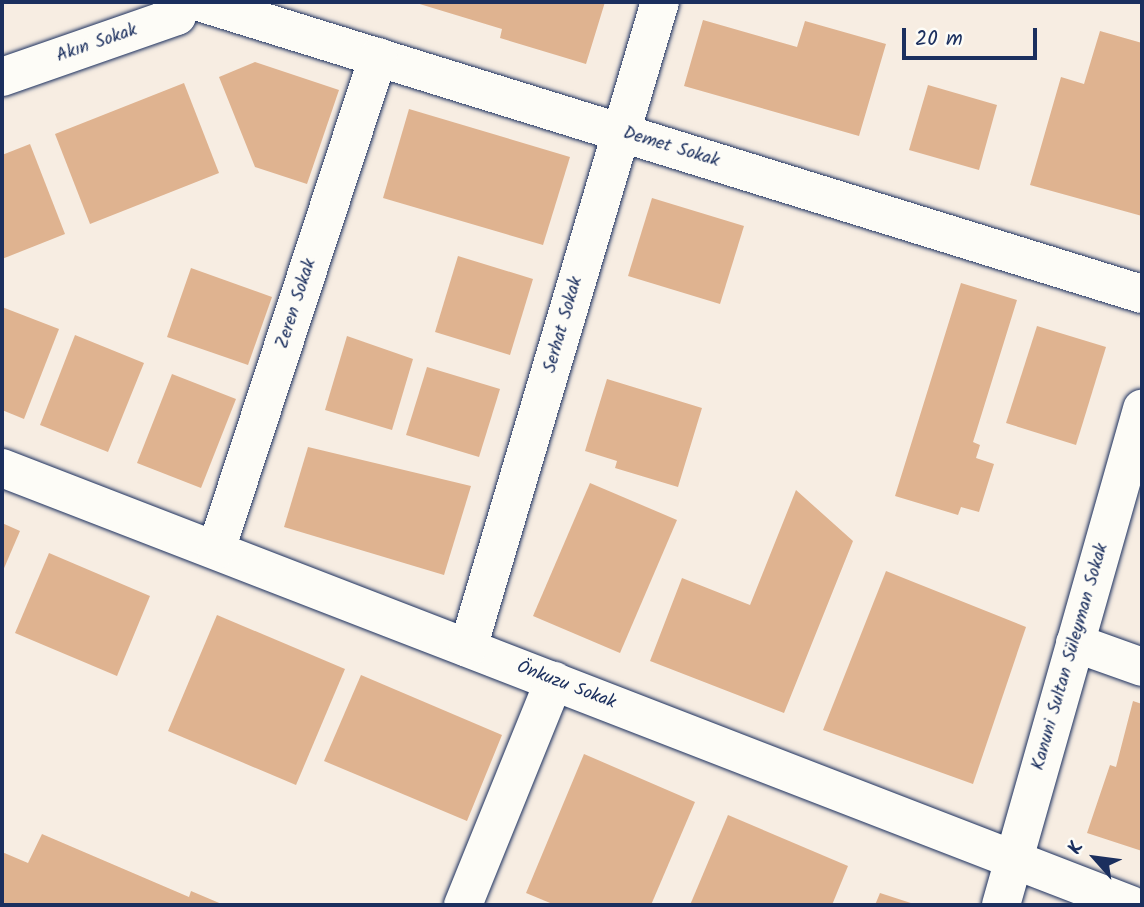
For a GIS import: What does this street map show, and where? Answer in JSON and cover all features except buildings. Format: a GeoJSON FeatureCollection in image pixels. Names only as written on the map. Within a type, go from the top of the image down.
{"type":"FeatureCollection","features":[{"type":"Feature","properties":{"kind":"street","name":"Akın Sokak"},"geometry":{"type":"LineString","coordinates":[[2,76],[177,16],[172,2]]}},
{"type":"Feature","properties":{"kind":"street","name":"Demet Sokak"},"geometry":{"type":"LineString","coordinates":[[199,2],[1142,293]]}},
{"type":"Feature","properties":{"kind":"street","name":"Serhat Sokak"},"geometry":{"type":"LineString","coordinates":[[468,648],[660,2]]}},
{"type":"Feature","properties":{"kind":"street","name":"Zeren Sokak"},"geometry":{"type":"LineString","coordinates":[[215,550],[378,57]]}},
{"type":"Feature","properties":{"kind":"street","name":"Kanuni Sultan Süleyman Sokak"},"geometry":{"type":"LineString","coordinates":[[1001,905],[1142,409]]}},
{"type":"Feature","properties":{"kind":"street","name":"Önkuzu Sokak"},"geometry":{"type":"LineString","coordinates":[[2,468],[1131,905]]}},
{"type":"Feature","properties":{"kind":"street"},"geometry":{"type":"LineString","coordinates":[[1075,643],[1142,667]]}},
{"type":"Feature","properties":{"kind":"street"},"geometry":{"type":"LineString","coordinates":[[463,905],[554,681]]}}]}
